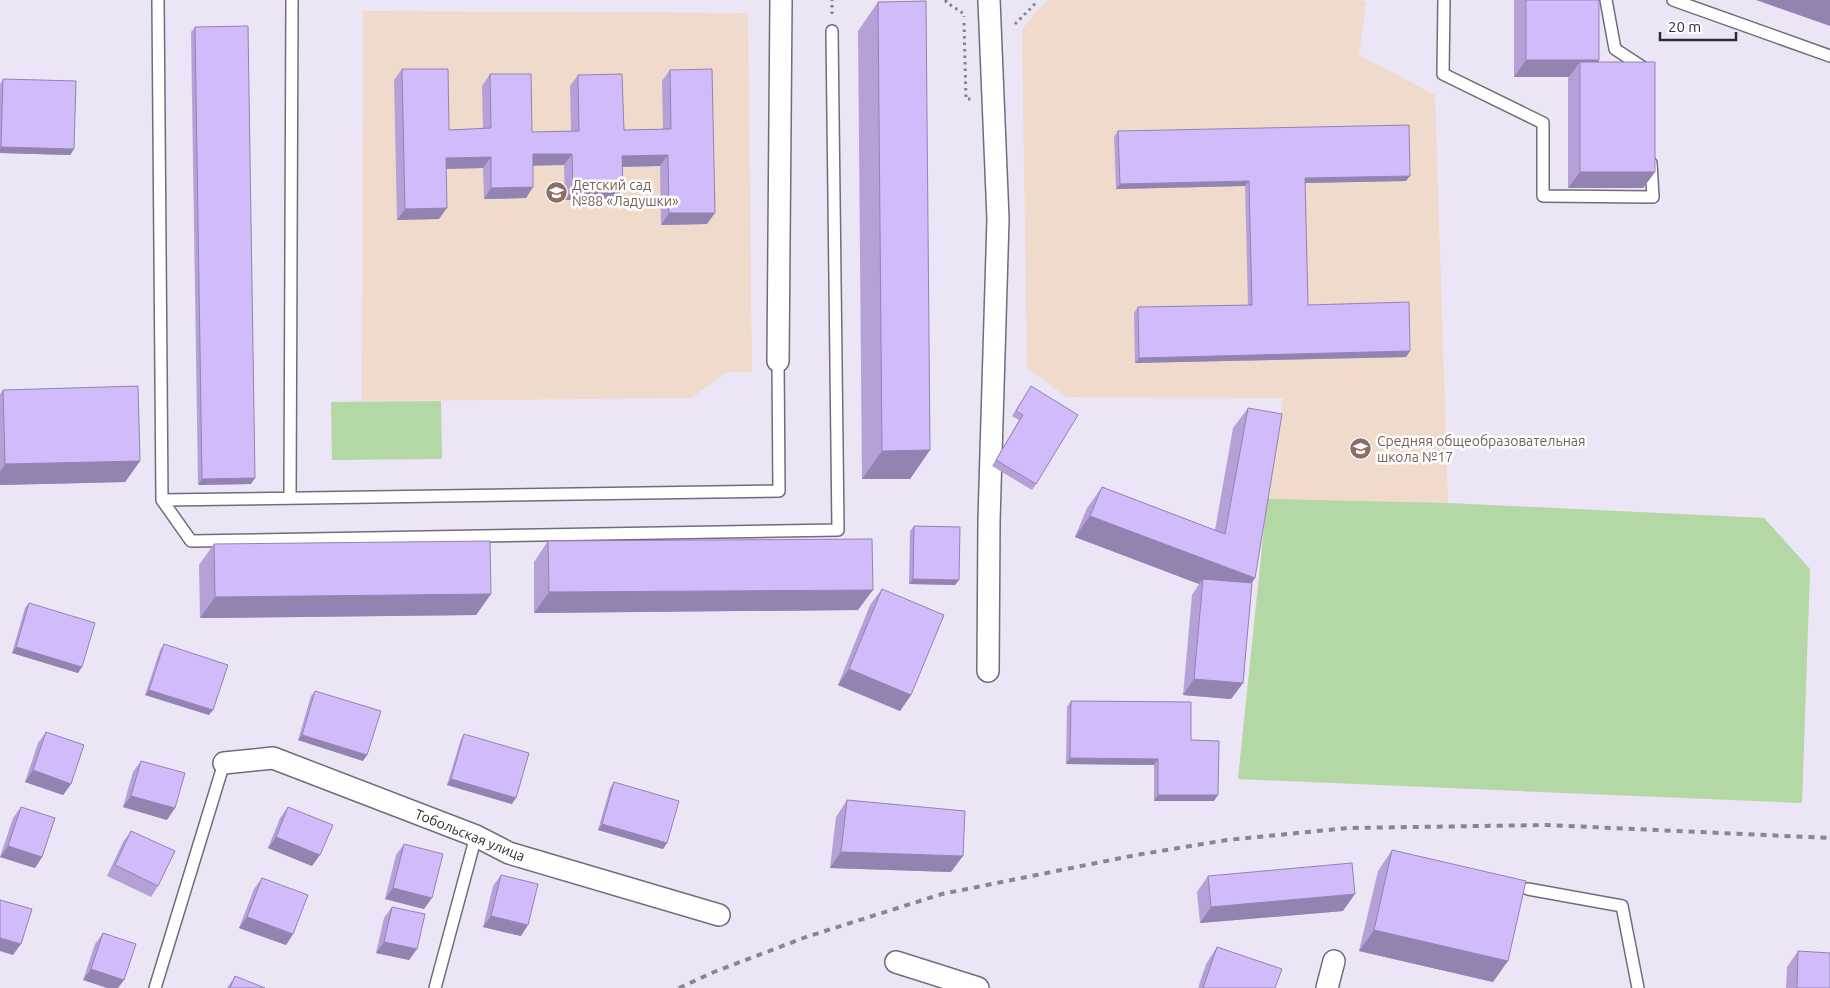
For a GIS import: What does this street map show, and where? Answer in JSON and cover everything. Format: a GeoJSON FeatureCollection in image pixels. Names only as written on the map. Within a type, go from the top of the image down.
{"type":"FeatureCollection","features":[{"type":"Feature","properties":{"kind":"street"},"geometry":{"type":"LineString","coordinates":[[778,361],[780,0]]}},
{"type":"Feature","properties":{"kind":"street"},"geometry":{"type":"LineString","coordinates":[[988,0],[998,219],[989,521],[988,671]]}},
{"type":"Feature","properties":{"kind":"street","name":"Тобольская улица"},"geometry":{"type":"LineString","coordinates":[[224,763],[273,758],[476,836],[509,853],[718,915]]}},
{"type":"Feature","properties":{"kind":"street"},"geometry":{"type":"LineString","coordinates":[[1327,988],[1334,961]]}},
{"type":"Feature","properties":{"kind":"street"},"geometry":{"type":"LineString","coordinates":[[896,962],[978,988]]}},
{"type":"Feature","properties":{"kind":"lane"},"geometry":{"type":"LineString","coordinates":[[158,0],[162,500],[190,540],[838,530],[832,31]]}},
{"type":"Feature","properties":{"kind":"lane"},"geometry":{"type":"LineString","coordinates":[[290,498],[292,0]]}},
{"type":"Feature","properties":{"kind":"lane"},"geometry":{"type":"LineString","coordinates":[[1444,0],[1443,74],[1544,123],[1544,196],[1653,197],[1651,148]]}},
{"type":"Feature","properties":{"kind":"lane"},"geometry":{"type":"LineString","coordinates":[[1606,0],[1615,49],[1648,71],[1649,81]]}},
{"type":"Feature","properties":{"kind":"lane"},"geometry":{"type":"LineString","coordinates":[[1673,0],[1830,56]]}},
{"type":"Feature","properties":{"kind":"lane"},"geometry":{"type":"LineString","coordinates":[[162,500],[779,491],[778,361]]}},
{"type":"Feature","properties":{"kind":"lane"},"geometry":{"type":"LineString","coordinates":[[155,988],[224,763]]}},
{"type":"Feature","properties":{"kind":"lane"},"geometry":{"type":"LineString","coordinates":[[435,988],[476,836]]}},
{"type":"Feature","properties":{"kind":"lane"},"geometry":{"type":"LineString","coordinates":[[1528,889],[1622,906],[1638,988]]}},
{"type":"Feature","properties":{"kind":"shaded area","name":"Средняя общеобразовательная школа №17"},"geometry":{"type":"Polygon","coordinates":[[[1047,0],[1361,0],[1366,2],[1359,55],[1435,95],[1448,503],[1764,518],[1810,569],[1802,803],[1238,779],[1267,499],[1283,398],[1066,397],[1027,368],[1022,29],[1047,0]]]}},
{"type":"Feature","properties":{"kind":"shaded area","name":"Детский сад №88 «Ладушки»"},"geometry":{"type":"Polygon","coordinates":[[[363,11],[748,13],[752,372],[727,372],[691,398],[362,401],[363,11]]]}},
{"type":"Feature","properties":{"kind":"green space"},"geometry":{"type":"Polygon","coordinates":[[[441,401],[442,459],[332,460],[331,402],[441,401]]]}},
{"type":"Feature","properties":{"kind":"green space"},"geometry":{"type":"Polygon","coordinates":[[[1267,499],[1448,503],[1764,518],[1810,569],[1802,803],[1238,779],[1267,499]]]}},
{"type":"Feature","properties":{"kind":"building"},"geometry":{"type":"Polygon","coordinates":[[[1526,0],[1599,0],[1599,60],[1526,60],[1526,0]]]}},
{"type":"Feature","properties":{"kind":"building"},"geometry":{"type":"Polygon","coordinates":[[[926,1],[930,450],[882,451],[878,2],[926,1]]]}},
{"type":"Feature","properties":{"kind":"building"},"geometry":{"type":"Polygon","coordinates":[[[248,26],[255,478],[202,479],[195,27],[248,26]]]}},
{"type":"Feature","properties":{"kind":"building"},"geometry":{"type":"Polygon","coordinates":[[[1580,62],[1655,62],[1655,172],[1580,172],[1580,62]]]}},
{"type":"Feature","properties":{"kind":"building"},"geometry":{"type":"Polygon","coordinates":[[[402,69],[448,69],[449,130],[491,128],[490,74],[531,74],[532,132],[579,131],[578,75],[622,74],[624,130],[671,129],[670,70],[712,69],[715,213],[669,213],[668,155],[622,156],[623,188],[573,189],[572,154],[533,154],[533,187],[491,188],[491,157],[446,158],[447,208],[405,209],[402,69]]]}},
{"type":"Feature","properties":{"kind":"building"},"geometry":{"type":"Polygon","coordinates":[[[3,79],[76,81],[74,149],[1,147],[3,79]]]}},
{"type":"Feature","properties":{"kind":"building"},"geometry":{"type":"Polygon","coordinates":[[[1409,125],[1410,176],[1305,178],[1308,305],[1409,302],[1410,351],[1139,358],[1138,307],[1252,305],[1249,181],[1120,184],[1118,131],[1409,125]]]}},
{"type":"Feature","properties":{"kind":"building"},"geometry":{"type":"Polygon","coordinates":[[[138,386],[140,461],[5,464],[3,390],[138,386]]]}},
{"type":"Feature","properties":{"kind":"building"},"geometry":{"type":"Polygon","coordinates":[[[1031,386],[1078,415],[1036,484],[996,460],[1023,415],[1016,411],[1031,386]]]}},
{"type":"Feature","properties":{"kind":"building"},"geometry":{"type":"Polygon","coordinates":[[[1248,408],[1282,414],[1255,578],[1090,516],[1102,487],[1225,534],[1248,408]]]}},
{"type":"Feature","properties":{"kind":"building"},"geometry":{"type":"Polygon","coordinates":[[[914,526],[960,527],[959,580],[913,579],[914,526]]]}},
{"type":"Feature","properties":{"kind":"building"},"geometry":{"type":"Polygon","coordinates":[[[872,539],[873,590],[549,592],[548,541],[872,539]]]}},
{"type":"Feature","properties":{"kind":"building"},"geometry":{"type":"Polygon","coordinates":[[[490,541],[491,594],[215,597],[214,544],[490,541]]]}},
{"type":"Feature","properties":{"kind":"building"},"geometry":{"type":"Polygon","coordinates":[[[1203,579],[1252,583],[1243,683],[1194,679],[1203,579]]]}},
{"type":"Feature","properties":{"kind":"building"},"geometry":{"type":"Polygon","coordinates":[[[882,589],[944,615],[911,695],[849,669],[882,589]]]}},
{"type":"Feature","properties":{"kind":"building"},"geometry":{"type":"Polygon","coordinates":[[[29,603],[95,623],[82,667],[16,647],[29,603]]]}},
{"type":"Feature","properties":{"kind":"building"},"geometry":{"type":"Polygon","coordinates":[[[164,644],[228,665],[213,710],[149,690],[164,644]]]}},
{"type":"Feature","properties":{"kind":"building"},"geometry":{"type":"Polygon","coordinates":[[[315,691],[381,711],[367,755],[302,735],[315,691]]]}},
{"type":"Feature","properties":{"kind":"building"},"geometry":{"type":"Polygon","coordinates":[[[1071,701],[1191,702],[1191,740],[1219,741],[1218,795],[1158,795],[1158,759],[1070,758],[1071,701]]]}},
{"type":"Feature","properties":{"kind":"building"},"geometry":{"type":"Polygon","coordinates":[[[46,732],[84,745],[71,784],[33,770],[46,732]]]}},
{"type":"Feature","properties":{"kind":"building"},"geometry":{"type":"Polygon","coordinates":[[[464,734],[529,753],[516,798],[451,779],[464,734]]]}},
{"type":"Feature","properties":{"kind":"building"},"geometry":{"type":"Polygon","coordinates":[[[141,761],[185,773],[175,808],[131,796],[141,761]]]}},
{"type":"Feature","properties":{"kind":"building"},"geometry":{"type":"Polygon","coordinates":[[[614,782],[679,801],[667,843],[602,824],[614,782]]]}},
{"type":"Feature","properties":{"kind":"building"},"geometry":{"type":"Polygon","coordinates":[[[847,800],[965,811],[963,856],[841,852],[847,800]]]}},
{"type":"Feature","properties":{"kind":"building"},"geometry":{"type":"Polygon","coordinates":[[[21,807],[55,818],[42,857],[8,846],[21,807]]]}},
{"type":"Feature","properties":{"kind":"building"},"geometry":{"type":"Polygon","coordinates":[[[288,807],[333,825],[320,855],[276,837],[288,807]]]}},
{"type":"Feature","properties":{"kind":"building"},"geometry":{"type":"Polygon","coordinates":[[[131,831],[175,851],[158,886],[115,865],[131,831]]]}},
{"type":"Feature","properties":{"kind":"building"},"geometry":{"type":"Polygon","coordinates":[[[404,844],[443,854],[432,898],[393,888],[404,844]]]}},
{"type":"Feature","properties":{"kind":"building"},"geometry":{"type":"Polygon","coordinates":[[[1392,850],[1526,881],[1508,961],[1374,930],[1392,850]]]}},
{"type":"Feature","properties":{"kind":"building"},"geometry":{"type":"Polygon","coordinates":[[[1352,863],[1355,894],[1211,907],[1208,876],[1352,863]]]}},
{"type":"Feature","properties":{"kind":"building"},"geometry":{"type":"Polygon","coordinates":[[[501,875],[538,884],[528,925],[491,916],[501,875]]]}},
{"type":"Feature","properties":{"kind":"building"},"geometry":{"type":"Polygon","coordinates":[[[262,878],[308,895],[293,934],[247,917],[262,878]]]}},
{"type":"Feature","properties":{"kind":"building"},"geometry":{"type":"Polygon","coordinates":[[[0,900],[32,909],[21,944],[0,938],[0,900]]]}},
{"type":"Feature","properties":{"kind":"building"},"geometry":{"type":"Polygon","coordinates":[[[392,907],[425,914],[417,949],[384,942],[392,907]]]}},
{"type":"Feature","properties":{"kind":"building"},"geometry":{"type":"Polygon","coordinates":[[[103,933],[136,944],[124,980],[91,969],[103,933]]]}},
{"type":"Feature","properties":{"kind":"building"},"geometry":{"type":"Polygon","coordinates":[[[1217,947],[1282,969],[1275,988],[1203,988],[1217,947]]]}},
{"type":"Feature","properties":{"kind":"building"},"geometry":{"type":"Polygon","coordinates":[[[1798,951],[1830,953],[1830,988],[1797,988],[1798,951]]]}},
{"type":"Feature","properties":{"kind":"building"},"geometry":{"type":"Polygon","coordinates":[[[235,976],[265,988],[230,988],[235,976]]]}},
{"type":"Feature","properties":{"kind":"railway"},"geometry":{"type":"LineString","coordinates":[[679,988],[714,972],[806,937],[942,894],[1136,855],[1227,840],[1348,828],[1547,825],[1830,838]]}},
{"type":"Feature","properties":{"kind":"place","name":"Детский сад №88 «Ладушки»"},"geometry":{"type":"Point","coordinates":[556,193]}},
{"type":"Feature","properties":{"kind":"place","name":"Средняя общеобразовательная школа №17"},"geometry":{"type":"Point","coordinates":[1361,449]}}]}
